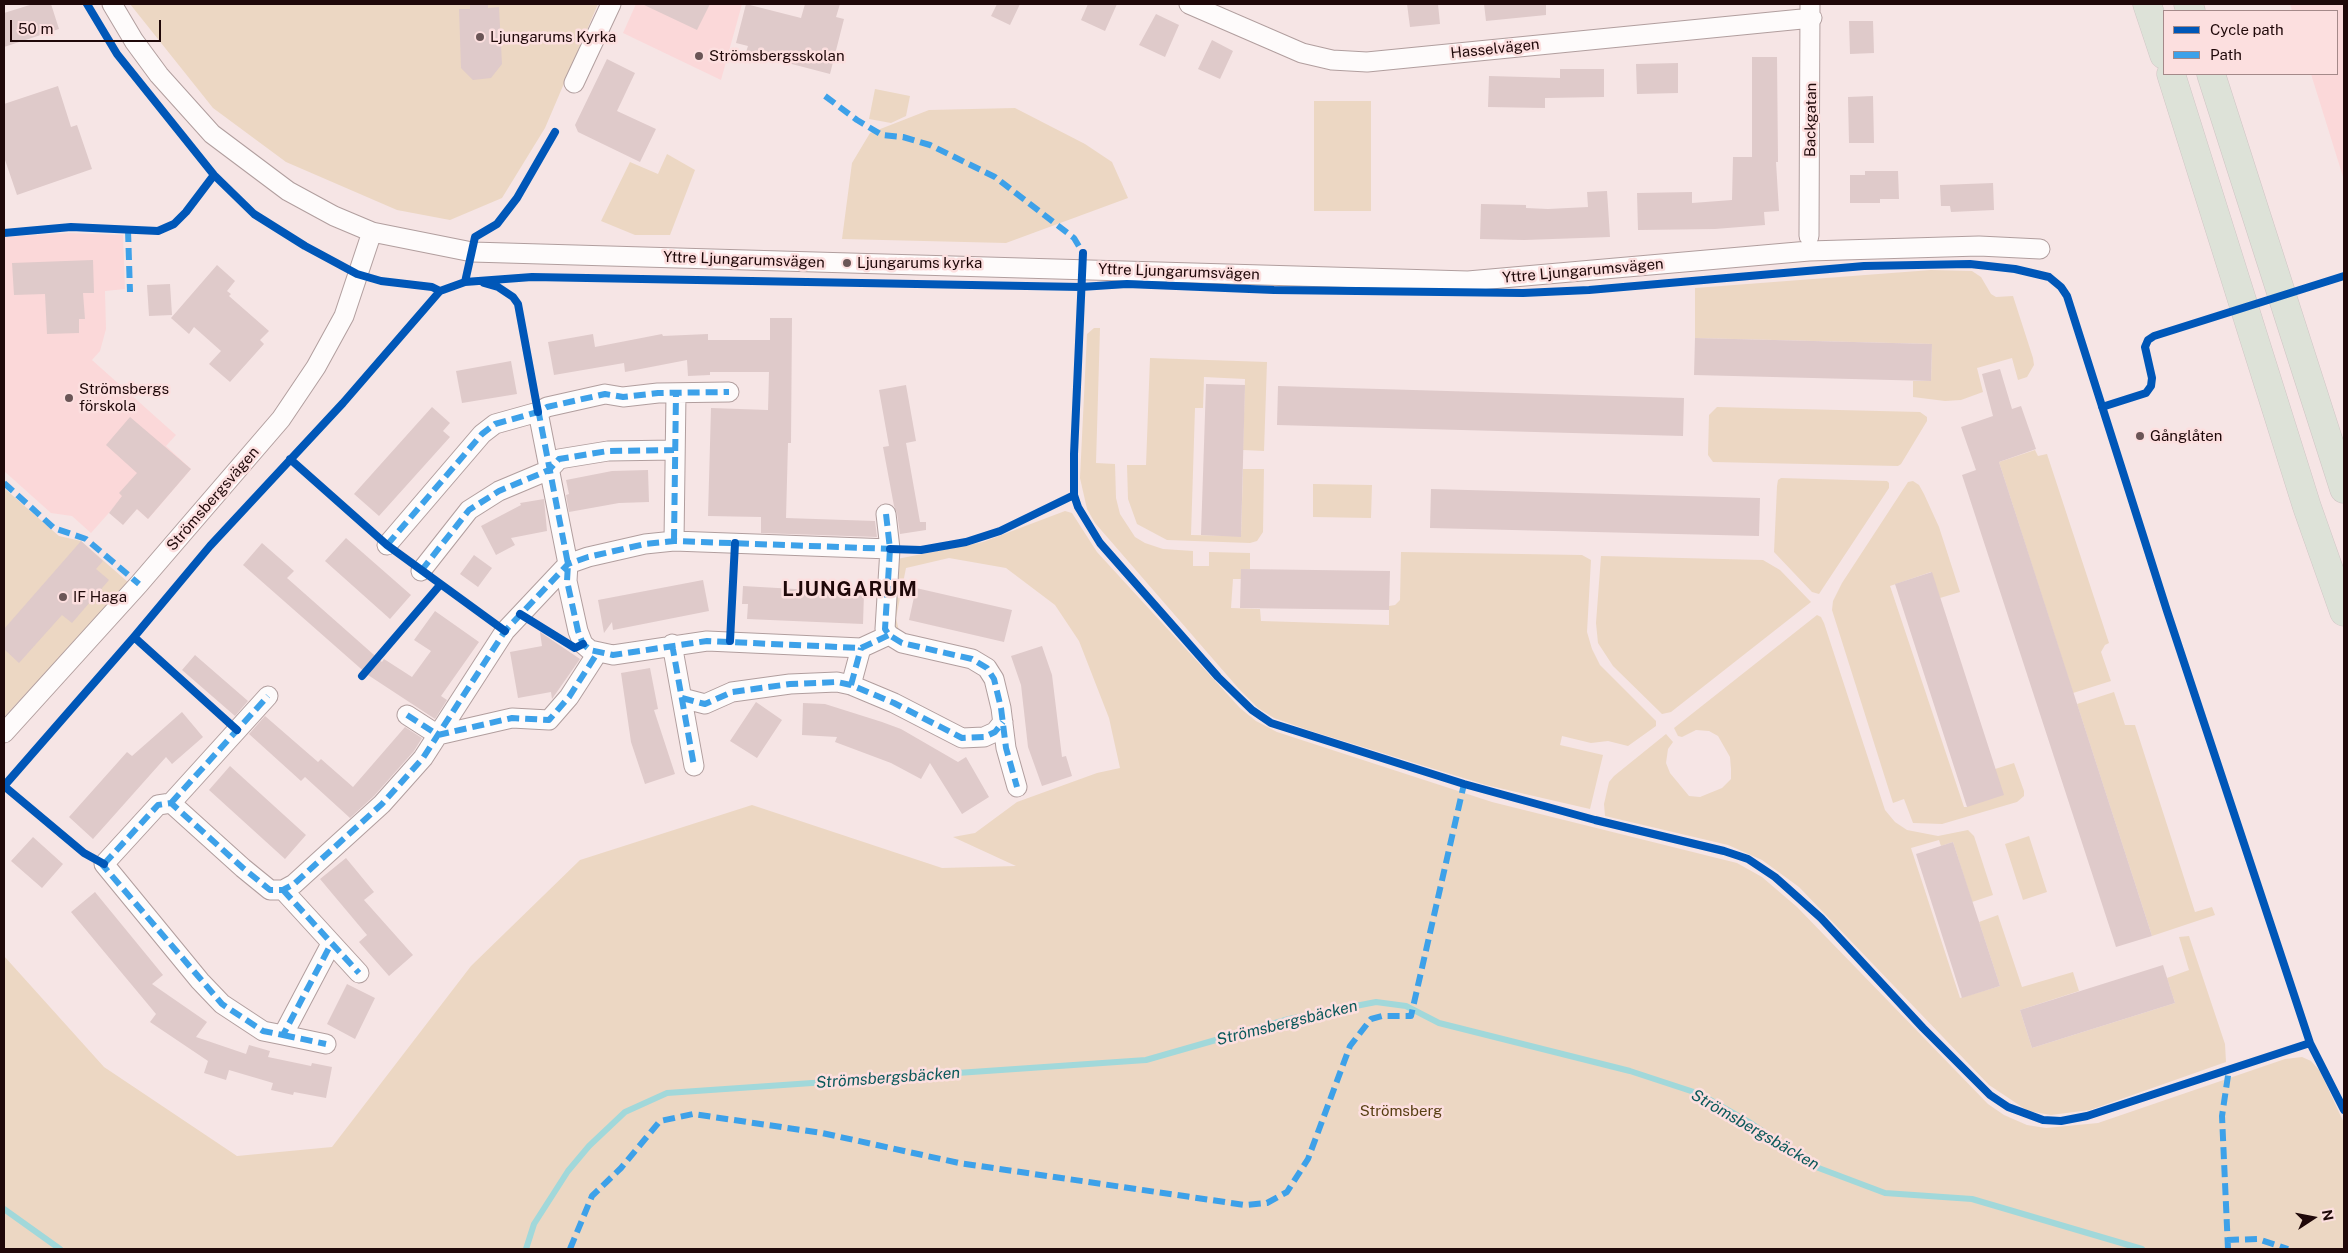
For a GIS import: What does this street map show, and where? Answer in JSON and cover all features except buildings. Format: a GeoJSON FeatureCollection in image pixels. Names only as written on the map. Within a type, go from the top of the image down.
{"type":"FeatureCollection","features":[{"type":"Feature","properties":{"kind":"highway"},"geometry":{"type":"LineString","coordinates":[[2147,4],[2163,52]]}},
{"type":"Feature","properties":{"kind":"highway"},"geometry":{"type":"LineString","coordinates":[[2170,75],[2307,507],[2344,612]]}},
{"type":"Feature","properties":{"kind":"highway"},"geometry":{"type":"LineString","coordinates":[[2211,75],[2344,489]]}},
{"type":"Feature","properties":{"kind":"street","name":"Yttre Ljungarumsvägen"},"geometry":{"type":"LineString","coordinates":[[112,4],[134,41],[158,75],[212,134],[288,191],[334,216],[372,232],[472,252],[1468,281],[1809,251],[1979,246],[2040,249]]}},
{"type":"Feature","properties":{"kind":"street"},"geometry":{"type":"LineString","coordinates":[[574,83],[612,4]]}},
{"type":"Feature","properties":{"kind":"street","name":"Hasselvägen"},"geometry":{"type":"LineString","coordinates":[[1189,4],[1302,53],[1332,60],[1367,62],[1811,11]]}},
{"type":"Feature","properties":{"kind":"street","name":"Backgatan"},"geometry":{"type":"LineString","coordinates":[[1809,236],[1811,11]]}},
{"type":"Feature","properties":{"kind":"street","name":"Strömsbergsvägen"},"geometry":{"type":"LineString","coordinates":[[4,734],[139,584],[281,420],[316,367],[344,316],[372,232]]}},
{"type":"Feature","properties":{"kind":"street"},"geometry":{"type":"LineString","coordinates":[[387,545],[482,434],[495,424],[538,412],[547,407],[605,394],[623,397],[729,392]]}},
{"type":"Feature","properties":{"kind":"street"},"geometry":{"type":"LineString","coordinates":[[674,541],[676,393]]}},
{"type":"Feature","properties":{"kind":"street"},"geometry":{"type":"LineString","coordinates":[[538,412],[568,564],[567,581],[578,632],[583,644],[590,650],[612,655],[672,644],[738,640],[861,648],[889,635]]}},
{"type":"Feature","properties":{"kind":"street"},"geometry":{"type":"LineString","coordinates":[[421,571],[469,510],[499,491],[549,470],[559,459],[633,450],[674,450]]}},
{"type":"Feature","properties":{"kind":"street"},"geometry":{"type":"LineString","coordinates":[[886,514],[890,549],[885,629],[889,635],[902,643],[972,659],[988,668],[994,679],[1006,748],[1017,787]]}},
{"type":"Feature","properties":{"kind":"street"},"geometry":{"type":"LineString","coordinates":[[170,803],[270,890],[283,890],[294,884],[382,804],[423,758],[505,630],[568,564],[588,557],[645,544],[674,541],[890,549]]}},
{"type":"Feature","properties":{"kind":"street"},"geometry":{"type":"LineString","coordinates":[[672,644],[694,766]]}},
{"type":"Feature","properties":{"kind":"street"},"geometry":{"type":"LineString","coordinates":[[851,685],[861,648]]}},
{"type":"Feature","properties":{"kind":"street"},"geometry":{"type":"LineString","coordinates":[[407,715],[438,735],[512,718],[540,722],[549,720],[569,697],[598,652]]}},
{"type":"Feature","properties":{"kind":"street"},"geometry":{"type":"LineString","coordinates":[[682,698],[706,704],[732,692],[820,682],[837,682],[851,685],[894,703],[962,738],[984,736],[995,732],[1003,722]]}},
{"type":"Feature","properties":{"kind":"street"},"geometry":{"type":"LineString","coordinates":[[268,696],[170,803],[158,806],[104,864],[200,981],[222,1004],[263,1031],[326,1044]]}},
{"type":"Feature","properties":{"kind":"street"},"geometry":{"type":"LineString","coordinates":[[283,890],[359,974]]}},
{"type":"Feature","properties":{"kind":"street"},"geometry":{"type":"LineString","coordinates":[[283,1035],[330,944]]}},
{"type":"Feature","properties":{"kind":"shaded area","name":"Strömsbergsskolan"},"geometry":{"type":"Polygon","coordinates":[[[636,4],[742,4],[721,80],[623,33],[636,4]]]}},
{"type":"Feature","properties":{"kind":"shaded area"},"geometry":{"type":"Polygon","coordinates":[[[2290,4],[2344,4],[2344,180],[2311,75],[2338,75],[2338,10],[2292,10],[2290,4]]]}},
{"type":"Feature","properties":{"kind":"shaded area","name":"Strömsbergs förskola"},"geometry":{"type":"Polygon","coordinates":[[[70,233],[123,235],[125,289],[105,291],[106,329],[100,351],[92,360],[176,435],[166,446],[191,469],[148,519],[123,497],[91,533],[72,516],[51,513],[4,471],[4,237],[70,233]]]}},
{"type":"Feature","properties":{"kind":"green space"},"geometry":{"type":"Polygon","coordinates":[[[130,4],[598,4],[545,128],[502,198],[450,220],[397,210],[286,162],[213,108],[130,4]]]}},
{"type":"Feature","properties":{"kind":"green space"},"geometry":{"type":"Polygon","coordinates":[[[875,89],[910,96],[906,116],[891,123],[869,119],[875,89]]]}},
{"type":"Feature","properties":{"kind":"green space"},"geometry":{"type":"Polygon","coordinates":[[[1314,101],[1371,101],[1371,211],[1314,211],[1314,101]]]}},
{"type":"Feature","properties":{"kind":"green space"},"geometry":{"type":"Polygon","coordinates":[[[1015,108],[1085,144],[1112,162],[1128,198],[1006,243],[842,239],[852,163],[870,133],[929,110],[1015,108]]]}},
{"type":"Feature","properties":{"kind":"green space"},"geometry":{"type":"Polygon","coordinates":[[[667,154],[695,170],[670,235],[635,235],[601,221],[630,162],[658,174],[667,154]]]}},
{"type":"Feature","properties":{"kind":"green space"},"geometry":{"type":"Polygon","coordinates":[[[1931,270],[1972,271],[1981,277],[1991,294],[1996,297],[2013,296],[2033,358],[2034,365],[2027,377],[2018,380],[2012,358],[1977,368],[1983,392],[1961,400],[1945,401],[1913,397],[1913,381],[1931,381],[1932,344],[1695,338],[1695,288],[1931,270]]]}},
{"type":"Feature","properties":{"kind":"green space"},"geometry":{"type":"Polygon","coordinates":[[[1094,328],[1100,328],[1096,463],[1115,464],[1116,498],[1120,514],[1135,537],[1145,543],[1163,549],[1193,551],[1193,566],[1209,566],[1209,552],[1250,553],[1250,569],[1241,569],[1241,579],[1233,579],[1231,608],[1260,609],[1261,621],[1389,625],[1389,606],[1395,605],[1400,600],[1401,552],[1582,555],[1591,560],[1587,632],[1592,649],[1600,665],[1656,721],[1656,726],[1628,746],[1608,741],[1591,743],[1562,736],[1560,745],[1603,755],[1590,809],[1486,785],[1308,730],[1274,718],[1258,708],[1239,689],[1095,523],[1087,509],[1080,478],[1087,334],[1094,328]]]}},
{"type":"Feature","properties":{"kind":"green space"},"geometry":{"type":"Polygon","coordinates":[[[1150,358],[1267,362],[1264,451],[1243,450],[1245,379],[1204,377],[1203,408],[1195,408],[1191,535],[1241,536],[1243,469],[1264,469],[1263,532],[1257,541],[1250,543],[1167,540],[1137,524],[1128,499],[1127,465],[1146,465],[1150,358]]]}},
{"type":"Feature","properties":{"kind":"green space"},"geometry":{"type":"Polygon","coordinates":[[[1717,407],[1920,412],[1927,417],[1927,421],[1898,466],[1713,462],[1708,455],[1709,415],[1717,407]]]}},
{"type":"Feature","properties":{"kind":"green space"},"geometry":{"type":"Polygon","coordinates":[[[2035,450],[2038,456],[2047,454],[2109,643],[2105,645],[2101,652],[2111,681],[2073,693],[1999,462],[2035,450]]]}},
{"type":"Feature","properties":{"kind":"green space"},"geometry":{"type":"Polygon","coordinates":[[[1781,478],[1887,481],[1889,483],[1889,488],[1819,594],[1812,592],[1774,552],[1777,486],[1778,480],[1781,478]]]}},
{"type":"Feature","properties":{"kind":"green space"},"geometry":{"type":"Polygon","coordinates":[[[1913,481],[1919,485],[1939,527],[1960,592],[1940,598],[1931,572],[1890,586],[1964,807],[1967,807],[1995,769],[2014,763],[2024,791],[2024,796],[2017,802],[1942,824],[1913,823],[1904,799],[1893,803],[1832,610],[1833,601],[1842,583],[1908,482],[1913,481]]]}},
{"type":"Feature","properties":{"kind":"green space"},"geometry":{"type":"Polygon","coordinates":[[[1313,484],[1372,485],[1371,518],[1313,517],[1313,484]]]}},
{"type":"Feature","properties":{"kind":"green space"},"geometry":{"type":"Polygon","coordinates":[[[4,488],[59,536],[81,541],[129,583],[4,717],[4,488]]]}},
{"type":"Feature","properties":{"kind":"green space","name":"Strömsberg"},"geometry":{"type":"Polygon","coordinates":[[[1065,511],[1072,513],[1097,552],[1240,708],[1256,721],[1277,732],[1492,802],[1737,863],[1762,877],[1797,907],[1988,1104],[2004,1115],[2027,1125],[2046,1128],[2098,1123],[2285,1059],[2302,1057],[2311,1061],[2320,1071],[2344,1123],[2344,1249],[4,1249],[4,956],[104,1067],[237,1156],[332,1147],[471,966],[580,860],[752,805],[942,868],[1016,866],[953,837],[975,833],[1017,802],[1097,773],[1120,768],[1109,718],[1079,641],[1055,605],[1006,568],[949,558],[906,568],[896,618],[900,635],[893,626],[897,559],[983,542],[1065,511]]]}},
{"type":"Feature","properties":{"kind":"green space"},"geometry":{"type":"Polygon","coordinates":[[[1601,556],[1763,560],[1780,570],[1811,602],[1671,712],[1662,714],[1613,666],[1598,643],[1596,623],[1601,556]]]}},
{"type":"Feature","properties":{"kind":"green space"},"geometry":{"type":"Polygon","coordinates":[[[1817,615],[1821,617],[1824,623],[1885,810],[1895,822],[1907,830],[1938,836],[1968,830],[1974,836],[1993,895],[1972,902],[1953,842],[1941,846],[1939,840],[1911,848],[1960,998],[2000,986],[1979,922],[1998,915],[2022,987],[2073,972],[2079,991],[2020,1010],[2032,1048],[2175,1003],[2167,978],[2189,970],[2179,937],[2189,936],[2225,1044],[2226,1062],[2090,1110],[2051,1115],[2028,1111],[1989,1085],[1799,887],[1762,860],[1728,845],[1605,816],[1604,804],[1609,782],[1666,734],[1673,742],[1668,749],[1666,763],[1670,773],[1689,796],[1700,797],[1722,788],[1731,779],[1731,769],[1730,757],[1718,736],[1709,731],[1696,730],[1682,737],[1678,736],[1674,728],[1817,615]]]}},
{"type":"Feature","properties":{"kind":"green space"},"geometry":{"type":"Polygon","coordinates":[[[2114,692],[2125,725],[2135,725],[2195,912],[2212,907],[2215,915],[2152,936],[2077,704],[2114,692]]]}},
{"type":"Feature","properties":{"kind":"green space"},"geometry":{"type":"Polygon","coordinates":[[[2029,836],[2047,892],[2023,900],[2005,844],[2029,836]]]}},
{"type":"Feature","properties":{"kind":"waterway","name":"Strömsbergsbäcken"},"geometry":{"type":"LineString","coordinates":[[526,1249],[534,1224],[568,1171],[589,1146],[625,1112],[667,1093],[1146,1060],[1289,1019],[1376,1002],[1406,1006],[1439,1023],[1630,1071],[1700,1094],[1749,1122],[1816,1167],[1885,1193],[1972,1199],[2142,1249]]}},
{"type":"Feature","properties":{"kind":"waterway","name":"Strömsbergsbäcken"},"geometry":{"type":"LineString","coordinates":[[4,1209],[60,1249]]}},
{"type":"Feature","properties":{"kind":"marked path"},"geometry":{"type":"LineString","coordinates":[[825,96],[857,120],[882,135],[903,137],[930,145],[995,177],[1074,238],[1083,253],[1082,257]]}},
{"type":"Feature","properties":{"kind":"marked path"},"geometry":{"type":"LineString","coordinates":[[128,230],[130,292]]}},
{"type":"Feature","properties":{"kind":"marked path"},"geometry":{"type":"LineString","coordinates":[[387,545],[482,434],[495,424],[538,412],[547,407],[605,394],[623,397],[658,393],[729,392]]}},
{"type":"Feature","properties":{"kind":"marked path"},"geometry":{"type":"LineString","coordinates":[[674,541],[676,393]]}},
{"type":"Feature","properties":{"kind":"marked path"},"geometry":{"type":"LineString","coordinates":[[538,409],[568,564],[567,581],[578,631],[583,644],[590,650],[613,655],[707,641],[861,648],[889,635]]}},
{"type":"Feature","properties":{"kind":"marked path"},"geometry":{"type":"LineString","coordinates":[[421,571],[469,510],[499,491],[549,470],[559,459],[608,451],[674,450]]}},
{"type":"Feature","properties":{"kind":"marked path"},"geometry":{"type":"LineString","coordinates":[[4,483],[54,528],[86,539],[139,584]]}},
{"type":"Feature","properties":{"kind":"marked path"},"geometry":{"type":"LineString","coordinates":[[886,514],[890,549],[885,629],[889,635],[902,643],[972,659],[987,668],[994,679],[1001,708],[1006,748],[1017,787]]}},
{"type":"Feature","properties":{"kind":"marked path"},"geometry":{"type":"LineString","coordinates":[[104,864],[158,805],[171,803],[270,890],[283,890],[294,884],[382,804],[423,758],[505,631],[568,564],[588,557],[645,544],[674,541],[893,549]]}},
{"type":"Feature","properties":{"kind":"marked path"},"geometry":{"type":"LineString","coordinates":[[672,644],[694,766]]}},
{"type":"Feature","properties":{"kind":"marked path"},"geometry":{"type":"LineString","coordinates":[[851,685],[861,648]]}},
{"type":"Feature","properties":{"kind":"marked path"},"geometry":{"type":"LineString","coordinates":[[407,715],[438,735],[512,718],[549,720],[569,697],[598,652]]}},
{"type":"Feature","properties":{"kind":"marked path"},"geometry":{"type":"LineString","coordinates":[[682,698],[705,704],[732,692],[790,684],[837,682],[851,685],[894,703],[962,738],[984,737],[995,732],[1003,722]]}},
{"type":"Feature","properties":{"kind":"marked path"},"geometry":{"type":"LineString","coordinates":[[171,803],[268,696]]}},
{"type":"Feature","properties":{"kind":"marked path"},"geometry":{"type":"LineString","coordinates":[[570,1249],[592,1196],[621,1168],[660,1121],[693,1114],[822,1133],[959,1163],[1245,1205],[1267,1203],[1287,1192],[1308,1159],[1350,1046],[1371,1019],[1382,1016],[1411,1016],[1464,784]]}},
{"type":"Feature","properties":{"kind":"marked path"},"geometry":{"type":"LineString","coordinates":[[100,862],[222,1004],[263,1031],[283,1035],[331,944]]}},
{"type":"Feature","properties":{"kind":"marked path"},"geometry":{"type":"LineString","coordinates":[[283,890],[359,973]]}},
{"type":"Feature","properties":{"kind":"marked path"},"geometry":{"type":"LineString","coordinates":[[283,1035],[326,1044]]}},
{"type":"Feature","properties":{"kind":"marked path"},"geometry":{"type":"LineString","coordinates":[[2228,1249],[2222,1116],[2229,1069]]}},
{"type":"Feature","properties":{"kind":"marked path"},"geometry":{"type":"LineString","coordinates":[[2227,1240],[2258,1239],[2288,1249]]}},
{"type":"Feature","properties":{"kind":"cycle path"},"geometry":{"type":"LineString","coordinates":[[87,4],[117,54],[214,175],[254,214],[305,246],[357,274],[381,281],[432,287],[440,291],[465,282],[532,277],[1081,287],[1127,284],[1274,290],[1523,293],[1589,290],[1864,266],[1970,264],[2015,269],[2049,277],[2061,287],[2067,296],[2167,611],[2310,1043],[2344,1110]]}},
{"type":"Feature","properties":{"kind":"cycle path"},"geometry":{"type":"LineString","coordinates":[[465,282],[475,237],[497,224],[517,198],[555,132]]}},
{"type":"Feature","properties":{"kind":"cycle path"},"geometry":{"type":"LineString","coordinates":[[4,233],[71,227],[158,231],[174,224],[186,212],[214,175]]}},
{"type":"Feature","properties":{"kind":"cycle path"},"geometry":{"type":"LineString","coordinates":[[1083,253],[1074,454],[1074,495],[1078,507],[1100,543],[1218,677],[1252,710],[1271,723],[1464,784],[1595,820],[1724,851],[1748,859],[1775,877],[1821,918],[1923,1028],[1990,1095],[2008,1107],[2043,1120],[2061,1121],[2087,1116],[2310,1043]]}},
{"type":"Feature","properties":{"kind":"cycle path"},"geometry":{"type":"LineString","coordinates":[[2102,407],[2146,393],[2151,386],[2152,378],[2145,347],[2148,340],[2154,336],[2344,276]]}},
{"type":"Feature","properties":{"kind":"cycle path"},"geometry":{"type":"LineString","coordinates":[[484,283],[498,287],[513,297],[518,304],[538,412]]}},
{"type":"Feature","properties":{"kind":"cycle path"},"geometry":{"type":"LineString","coordinates":[[4,786],[134,637],[210,546],[343,403],[440,291]]}},
{"type":"Feature","properties":{"kind":"cycle path"},"geometry":{"type":"LineString","coordinates":[[290,459],[387,545],[505,631]]}},
{"type":"Feature","properties":{"kind":"cycle path"},"geometry":{"type":"LineString","coordinates":[[890,549],[921,550],[966,542],[1000,531],[1074,495]]}},
{"type":"Feature","properties":{"kind":"cycle path"},"geometry":{"type":"LineString","coordinates":[[730,641],[735,543]]}},
{"type":"Feature","properties":{"kind":"cycle path"},"geometry":{"type":"LineString","coordinates":[[362,676],[440,585]]}},
{"type":"Feature","properties":{"kind":"cycle path"},"geometry":{"type":"LineString","coordinates":[[520,614],[575,648],[583,644]]}},
{"type":"Feature","properties":{"kind":"cycle path"},"geometry":{"type":"LineString","coordinates":[[134,637],[237,730]]}},
{"type":"Feature","properties":{"kind":"cycle path"},"geometry":{"type":"LineString","coordinates":[[4,786],[84,853],[104,864]]}},
{"type":"Feature","properties":{"kind":"place","name":"Ljungarums Kyrka"},"geometry":{"type":"Point","coordinates":[480,37]}},
{"type":"Feature","properties":{"kind":"place","name":"Strömsbergsskolan"},"geometry":{"type":"Point","coordinates":[699,56]}},
{"type":"Feature","properties":{"kind":"place","name":"Ljungarums kyrka"},"geometry":{"type":"Point","coordinates":[847,263]}},
{"type":"Feature","properties":{"kind":"place","name":"Strömsbergs förskola"},"geometry":{"type":"Point","coordinates":[69,398]}},
{"type":"Feature","properties":{"kind":"place","name":"Gånglåten"},"geometry":{"type":"Point","coordinates":[2140,436]}},
{"type":"Feature","properties":{"kind":"place","name":"IF Haga"},"geometry":{"type":"Point","coordinates":[63,597]}},
{"type":"Feature","properties":{"kind":"district","name":"LJUNGARUM"},"geometry":{"type":"Point","coordinates":[850,590]}}]}
